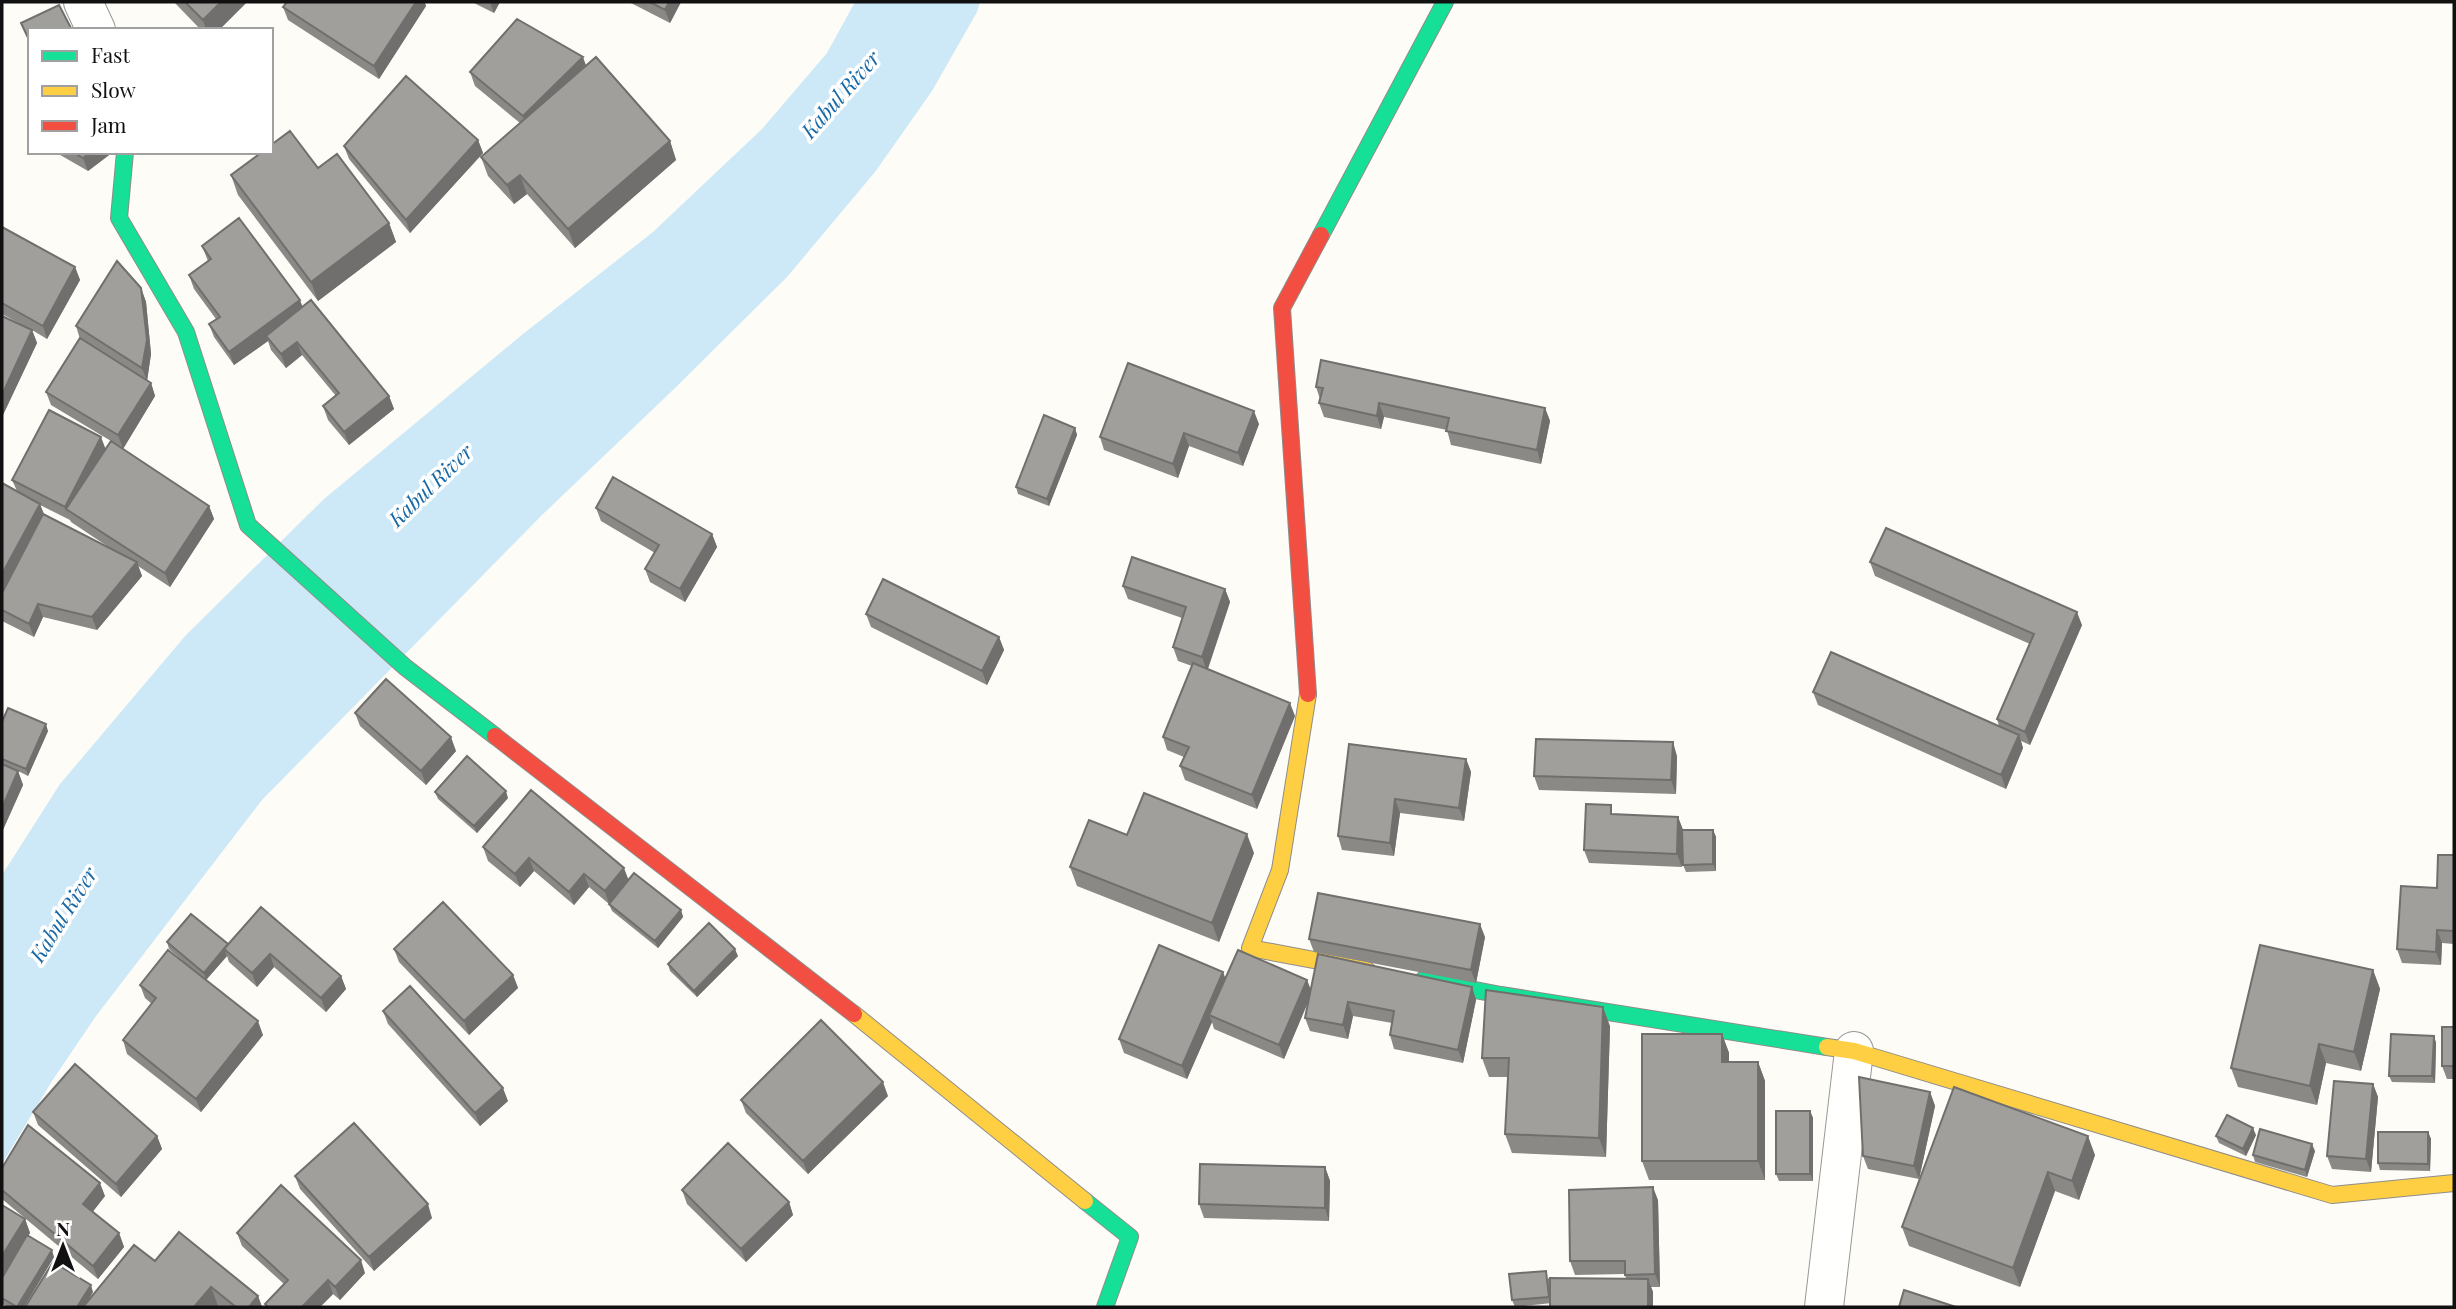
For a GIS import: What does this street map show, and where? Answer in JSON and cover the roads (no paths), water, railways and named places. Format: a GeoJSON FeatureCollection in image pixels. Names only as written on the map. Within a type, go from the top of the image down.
{"type":"FeatureCollection","features":[{"type":"Feature","properties":{"kind":"street"},"geometry":{"type":"LineString","coordinates":[[83,2],[95,28]]}},
{"type":"Feature","properties":{"kind":"street"},"geometry":{"type":"LineString","coordinates":[[1382,973],[1250,948],[1280,870],[1308,693],[1282,308],[1445,2]]}},
{"type":"Feature","properties":{"kind":"street"},"geometry":{"type":"LineString","coordinates":[[125,154],[118,218],[186,332],[248,526],[405,667],[836,999],[1130,1237],[1105,1307]]}},
{"type":"Feature","properties":{"kind":"street"},"geometry":{"type":"LineString","coordinates":[[1409,978],[1854,1051],[2332,1195],[2454,1183]]}},
{"type":"Feature","properties":{"kind":"street"},"geometry":{"type":"LineString","coordinates":[[1824,1307],[1854,1051]]}},
{"type":"Feature","properties":{"kind":"water","name":"Kabul River"},"geometry":{"type":"Polygon","coordinates":[[[855,2],[980,2],[977,12],[932,91],[875,172],[787,277],[542,515],[262,800],[96,1016],[52,1081],[2,1164],[2,875],[60,784],[186,635],[324,499],[523,334],[653,232],[762,129],[827,53],[855,2]]]}}]}
